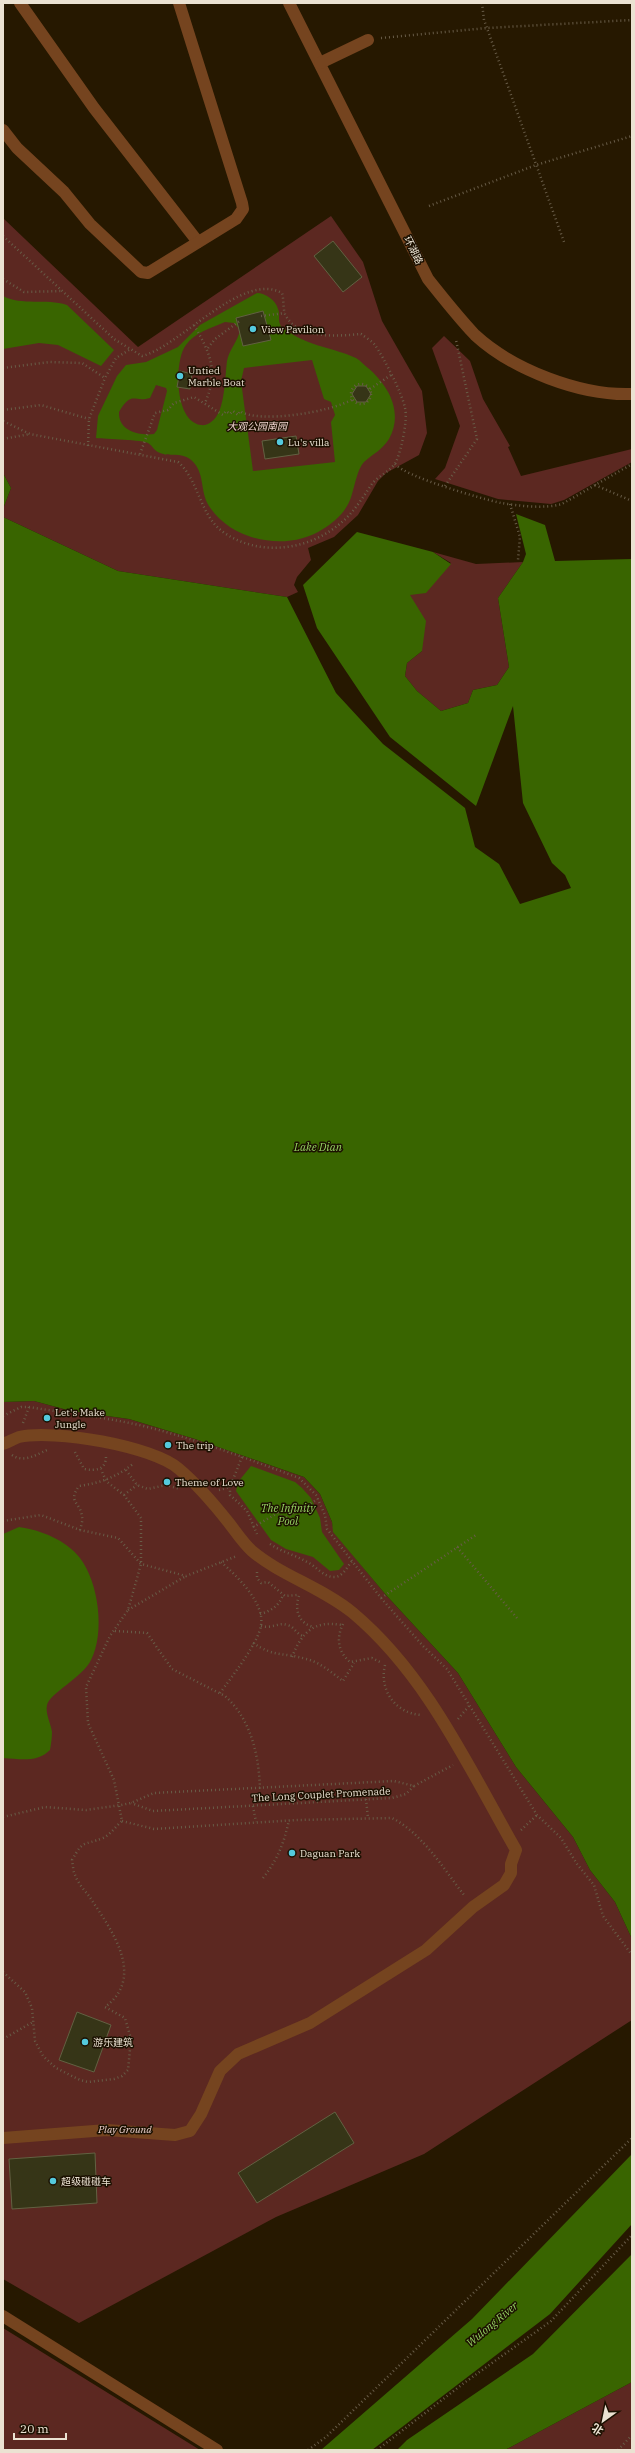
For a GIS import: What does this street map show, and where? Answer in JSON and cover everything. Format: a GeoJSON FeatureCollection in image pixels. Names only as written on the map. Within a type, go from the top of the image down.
{"type":"FeatureCollection","features":[{"type":"Feature","properties":{"kind":"street"},"geometry":{"type":"LineString","coordinates":[[20,3],[94,108],[198,242]]}},
{"type":"Feature","properties":{"kind":"street"},"geometry":{"type":"LineString","coordinates":[[3,130],[16,148],[64,192],[90,224],[141,272],[148,273],[236,218],[243,209],[178,3]]}},
{"type":"Feature","properties":{"kind":"street","name":"环湖路"},"geometry":{"type":"LineString","coordinates":[[289,3],[428,279],[452,310],[477,336],[505,356],[538,374],[576,387],[614,395],[632,394]]}},
{"type":"Feature","properties":{"kind":"street"},"geometry":{"type":"LineString","coordinates":[[320,63],[368,40]]}},
{"type":"Feature","properties":{"kind":"street"},"geometry":{"type":"LineString","coordinates":[[3,1444],[20,1437],[49,1436],[105,1442],[143,1452],[178,1467],[195,1484],[251,1550],[267,1563],[307,1583],[353,1612],[392,1651],[427,1696],[466,1761],[516,1850],[511,1864],[511,1873],[504,1885],[473,1907],[426,1950],[376,1983],[310,2023],[238,2054],[220,2071],[201,2114],[190,2131],[175,2135],[108,2130],[3,2138]]}},
{"type":"Feature","properties":{"kind":"street"},"geometry":{"type":"LineString","coordinates":[[3,2316],[217,2450]]}},
{"type":"Feature","properties":{"kind":"path"},"geometry":{"type":"LineString","coordinates":[[482,3],[487,28],[564,242]]}},
{"type":"Feature","properties":{"kind":"path"},"geometry":{"type":"LineString","coordinates":[[368,40],[393,35],[632,20]]}},
{"type":"Feature","properties":{"kind":"path"},"geometry":{"type":"LineString","coordinates":[[429,206],[536,165],[632,136]]}},
{"type":"Feature","properties":{"kind":"path"},"geometry":{"type":"LineString","coordinates":[[3,236],[114,339],[129,350],[142,356],[150,354],[210,313],[250,292],[265,288],[282,293],[285,313],[293,325],[305,331],[335,337],[361,334],[374,344],[391,375],[406,409],[400,452],[395,464],[375,480],[354,509],[329,532],[293,547],[273,548],[248,544],[226,534],[213,523],[202,505],[187,470],[178,462],[30,434],[3,421]]}},
{"type":"Feature","properties":{"kind":"path"},"geometry":{"type":"LineString","coordinates":[[3,279],[24,292],[63,292]]}},
{"type":"Feature","properties":{"kind":"path"},"geometry":{"type":"LineString","coordinates":[[261,316],[285,313]]}},
{"type":"Feature","properties":{"kind":"path"},"geometry":{"type":"LineString","coordinates":[[208,348],[215,339],[241,320]]}},
{"type":"Feature","properties":{"kind":"path"},"geometry":{"type":"LineString","coordinates":[[194,325],[208,348],[212,388],[205,403]]}},
{"type":"Feature","properties":{"kind":"path"},"geometry":{"type":"LineString","coordinates":[[445,486],[477,439],[456,340]]}},
{"type":"Feature","properties":{"kind":"path"},"geometry":{"type":"LineString","coordinates":[[88,446],[89,419],[105,378],[116,358],[129,350]]}},
{"type":"Feature","properties":{"kind":"path"},"geometry":{"type":"LineString","coordinates":[[3,368],[50,362],[82,363],[105,378]]}},
{"type":"Feature","properties":{"kind":"path"},"geometry":{"type":"LineString","coordinates":[[370,389],[391,375]]}},
{"type":"Feature","properties":{"kind":"path"},"geometry":{"type":"LineString","coordinates":[[355,384],[367,384],[370,389],[373,394],[367,404],[356,404],[350,394],[355,384]]}},
{"type":"Feature","properties":{"kind":"path"},"geometry":{"type":"LineString","coordinates":[[140,454],[155,413],[168,410],[174,403],[194,397],[219,411],[223,415],[226,411],[230,414],[233,411],[238,415],[240,411],[244,414],[245,411],[252,416],[312,413],[342,406],[353,399]]}},
{"type":"Feature","properties":{"kind":"path"},"geometry":{"type":"LineString","coordinates":[[3,410],[41,405],[89,419]]}},
{"type":"Feature","properties":{"kind":"path"},"geometry":{"type":"LineString","coordinates":[[3,439],[30,434]]}},
{"type":"Feature","properties":{"kind":"path"},"geometry":{"type":"LineString","coordinates":[[395,464],[425,480],[445,486],[510,504],[550,507],[562,504],[632,464]]}},
{"type":"Feature","properties":{"kind":"path"},"geometry":{"type":"LineString","coordinates":[[595,484],[632,501]]}},
{"type":"Feature","properties":{"kind":"path"},"geometry":{"type":"LineString","coordinates":[[510,504],[520,537],[518,560]]}},
{"type":"Feature","properties":{"kind":"path"},"geometry":{"type":"LineString","coordinates":[[71,1450],[76,1453],[84,1469],[100,1469],[105,1465],[105,1442]]}},
{"type":"Feature","properties":{"kind":"path"},"geometry":{"type":"LineString","coordinates":[[3,1444],[7,1451],[16,1458],[29,1458],[51,1449]]}},
{"type":"Feature","properties":{"kind":"path"},"geometry":{"type":"LineString","coordinates":[[80,1530],[82,1517],[74,1502],[74,1494],[79,1486],[106,1481],[126,1470],[143,1452]]}},
{"type":"Feature","properties":{"kind":"path"},"geometry":{"type":"LineString","coordinates":[[242,1456],[230,1487],[230,1495],[247,1511],[253,1527],[259,1536]]}},
{"type":"Feature","properties":{"kind":"path"},"geometry":{"type":"LineString","coordinates":[[100,1469],[106,1481],[124,1495],[141,1518],[141,1564],[128,1610],[115,1631],[110,1636],[86,1687],[88,1723],[114,1780],[121,1805],[122,1821]]}},
{"type":"Feature","properties":{"kind":"path"},"geometry":{"type":"LineString","coordinates":[[126,1470],[137,1485],[148,1489],[166,1485],[178,1489],[195,1484]]}},
{"type":"Feature","properties":{"kind":"path"},"geometry":{"type":"LineString","coordinates":[[124,1495],[137,1485]]}},
{"type":"Feature","properties":{"kind":"path"},"geometry":{"type":"LineString","coordinates":[[253,1527],[278,1513],[284,1519],[318,1499]]}},
{"type":"Feature","properties":{"kind":"path"},"geometry":{"type":"LineString","coordinates":[[3,1521],[41,1516],[80,1530],[118,1538],[141,1564],[186,1576]]}},
{"type":"Feature","properties":{"kind":"path"},"geometry":{"type":"LineString","coordinates":[[381,1598],[476,1535]]}},
{"type":"Feature","properties":{"kind":"path"},"geometry":{"type":"LineString","coordinates":[[268,1542],[286,1554],[308,1562],[326,1575],[335,1577],[344,1573],[352,1561]]}},
{"type":"Feature","properties":{"kind":"path"},"geometry":{"type":"LineString","coordinates":[[457,1547],[516,1618]]}},
{"type":"Feature","properties":{"kind":"path"},"geometry":{"type":"LineString","coordinates":[[128,1610],[186,1576],[251,1550]]}},
{"type":"Feature","properties":{"kind":"path"},"geometry":{"type":"LineString","coordinates":[[220,1694],[253,1643],[261,1626],[260,1614],[244,1585],[221,1562]]}},
{"type":"Feature","properties":{"kind":"path"},"geometry":{"type":"LineString","coordinates":[[307,1583],[297,1602],[297,1612],[301,1620],[307,1625],[314,1627]]}},
{"type":"Feature","properties":{"kind":"path"},"geometry":{"type":"LineString","coordinates":[[260,1614],[270,1611],[277,1606],[284,1595]]}},
{"type":"Feature","properties":{"kind":"path"},"geometry":{"type":"LineString","coordinates":[[353,1612],[342,1625],[339,1648],[344,1657],[354,1663]]}},
{"type":"Feature","properties":{"kind":"path"},"geometry":{"type":"LineString","coordinates":[[292,1657],[303,1636],[314,1627],[326,1623],[342,1625]]}},
{"type":"Feature","properties":{"kind":"path"},"geometry":{"type":"LineString","coordinates":[[261,1626],[268,1628],[284,1624],[290,1625],[298,1634],[303,1636]]}},
{"type":"Feature","properties":{"kind":"path"},"geometry":{"type":"LineString","coordinates":[[115,1631],[147,1633],[172,1669],[220,1694],[232,1702],[252,1738],[259,1764],[260,1789]]}},
{"type":"Feature","properties":{"kind":"path"},"geometry":{"type":"LineString","coordinates":[[253,1643],[266,1652],[306,1659],[319,1664],[343,1681],[354,1663],[372,1658],[385,1666]]}},
{"type":"Feature","properties":{"kind":"path"},"geometry":{"type":"LineString","coordinates":[[392,1651],[385,1666],[384,1685],[398,1706],[418,1715],[438,1714]]}},
{"type":"Feature","properties":{"kind":"path"},"geometry":{"type":"LineString","coordinates":[[414,1786],[466,1761]]}},
{"type":"Feature","properties":{"kind":"path","name":"The Long Couplet Promenade"},"geometry":{"type":"LineString","coordinates":[[394,1780],[414,1786],[406,1794],[392,1798],[153,1811],[131,1803],[152,1793],[260,1789],[394,1780]]}},
{"type":"Feature","properties":{"kind":"path"},"geometry":{"type":"LineString","coordinates":[[366,1799],[368,1818]]}},
{"type":"Feature","properties":{"kind":"path"},"geometry":{"type":"LineString","coordinates":[[3,1817],[44,1807],[86,1810],[131,1803]]}},
{"type":"Feature","properties":{"kind":"path"},"geometry":{"type":"LineString","coordinates":[[253,1806],[256,1822]]}},
{"type":"Feature","properties":{"kind":"path"},"geometry":{"type":"LineString","coordinates":[[510,1840],[537,1815]]}},
{"type":"Feature","properties":{"kind":"path"},"geometry":{"type":"LineString","coordinates":[[122,1821],[154,1829],[289,1820],[392,1818],[402,1823],[426,1845],[473,1907]]}},
{"type":"Feature","properties":{"kind":"path"},"geometry":{"type":"LineString","coordinates":[[263,1878],[275,1864],[283,1848],[289,1820]]}},
{"type":"Feature","properties":{"kind":"path"},"geometry":{"type":"LineString","coordinates":[[3,1972],[25,1992],[32,2008],[35,2041],[43,2056],[56,2068],[88,2082],[114,2079],[122,2076],[128,2070],[130,2039],[125,2018],[105,2007],[118,1996],[122,1988],[124,1980],[123,1963],[118,1945],[75,1876],[72,1860],[80,1846],[87,1841],[104,1837],[122,1821]]}},
{"type":"Feature","properties":{"kind":"path"},"geometry":{"type":"LineString","coordinates":[[3,2039],[33,2022]]}},
{"type":"Feature","properties":{"kind":"path"},"geometry":{"type":"LineString","coordinates":[[308,2450],[326,2437],[632,2138]]}},
{"type":"Feature","properties":{"kind":"path"},"geometry":{"type":"LineString","coordinates":[[377,2450],[464,2383],[551,2320],[632,2235]]}},
{"type":"Feature","properties":{"kind":"path"},"geometry":{"type":"LineString","coordinates":[[618,2450],[632,2436]]}},
{"type":"Feature","properties":{"kind":"green space","name":"大观公园南园"},"geometry":{"type":"Polygon","coordinates":[[[331,216],[363,262],[382,321],[422,391],[427,433],[419,455],[386,473],[378,481],[358,515],[334,537],[308,548],[311,560],[297,577],[294,585],[298,592],[287,597],[118,571],[3,517],[3,509],[11,488],[3,473],[3,218],[138,347],[331,216]]]}},
{"type":"Feature","properties":{"kind":"green space"},"geometry":{"type":"Polygon","coordinates":[[[444,336],[470,361],[483,399],[510,446],[508,447],[521,476],[632,449],[632,462],[564,500],[551,504],[498,499],[435,479],[445,468],[460,426],[432,348],[444,336]]]}},
{"type":"Feature","properties":{"kind":"green space"},"geometry":{"type":"Polygon","coordinates":[[[433,552],[476,564],[523,562],[498,598],[509,667],[497,685],[473,690],[468,703],[441,711],[417,691],[405,676],[407,663],[422,651],[409,595],[451,563],[433,552]]]}},
{"type":"Feature","properties":{"kind":"green space","name":"Daguan Park"},"geometry":{"type":"Polygon","coordinates":[[[34,1401],[71,1411],[129,1419],[195,1439],[304,1477],[320,1494],[332,1522],[334,1532],[386,1595],[458,1673],[516,1767],[573,1837],[590,1870],[615,1902],[632,1939],[632,2020],[424,2154],[276,2217],[79,2323],[3,2279],[3,1402],[34,1401]]]}},
{"type":"Feature","properties":{"kind":"green space"},"geometry":{"type":"Polygon","coordinates":[[[3,2328],[200,2450],[3,2450],[3,2328]]]}},
{"type":"Feature","properties":{"kind":"green space"},"geometry":{"type":"Polygon","coordinates":[[[632,2382],[632,2450],[505,2450],[632,2382]]]}},
{"type":"Feature","properties":{"kind":"water"},"geometry":{"type":"Polygon","coordinates":[[[257,293],[263,294],[273,300],[277,306],[279,312],[279,322],[284,329],[305,341],[358,359],[382,382],[392,400],[394,409],[395,419],[389,439],[380,449],[364,462],[358,473],[348,505],[337,519],[323,529],[309,536],[294,540],[262,540],[246,535],[232,528],[219,518],[209,506],[204,494],[198,470],[190,459],[179,455],[167,455],[160,453],[150,444],[145,442],[96,438],[98,416],[117,376],[126,365],[146,362],[178,347],[200,325],[257,293]],[[225,322],[203,331],[189,341],[182,353],[179,363],[178,376],[181,402],[192,421],[201,425],[211,422],[219,412],[223,398],[227,361],[240,330],[234,323],[225,322]],[[312,360],[244,368],[241,381],[253,471],[335,462],[331,422],[335,415],[331,402],[324,399],[312,360]],[[156,385],[150,398],[130,399],[123,405],[119,412],[120,418],[122,424],[130,431],[142,434],[154,434],[157,430],[167,391],[166,388],[156,385]]]}},
{"type":"Feature","properties":{"kind":"water"},"geometry":{"type":"Polygon","coordinates":[[[3,296],[18,301],[51,302],[67,305],[114,350],[101,366],[58,345],[39,343],[3,349],[3,296]]]}},
{"type":"Feature","properties":{"kind":"water"},"geometry":{"type":"Polygon","coordinates":[[[3,473],[11,488],[3,509],[3,473]]]}},
{"type":"Feature","properties":{"kind":"water","name":"Lake Dian"},"geometry":{"type":"Polygon","coordinates":[[[516,514],[545,525],[555,561],[632,559],[632,1939],[615,1902],[590,1870],[573,1837],[516,1767],[458,1673],[386,1595],[333,1532],[332,1522],[320,1494],[304,1477],[195,1439],[129,1419],[71,1411],[34,1401],[3,1402],[3,517],[118,571],[287,597],[336,693],[383,744],[465,808],[475,847],[499,864],[520,904],[571,888],[565,875],[552,863],[523,803],[513,706],[476,806],[390,737],[317,628],[303,585],[357,532],[433,552],[451,564],[426,593],[410,595],[426,621],[422,651],[407,663],[405,676],[417,691],[441,711],[468,703],[473,690],[497,685],[509,667],[498,598],[523,562],[526,554],[516,514]]]}},
{"type":"Feature","properties":{"kind":"water","name":"The Infinity Pool"},"geometry":{"type":"Polygon","coordinates":[[[251,1466],[295,1482],[311,1498],[320,1518],[322,1532],[344,1564],[339,1570],[330,1571],[313,1557],[286,1549],[271,1540],[236,1491],[238,1482],[251,1466]]]}},
{"type":"Feature","properties":{"kind":"water"},"geometry":{"type":"Polygon","coordinates":[[[19,1527],[44,1533],[60,1541],[68,1546],[80,1558],[87,1568],[96,1594],[99,1622],[98,1636],[91,1660],[81,1673],[49,1700],[47,1705],[47,1715],[52,1732],[50,1750],[34,1759],[3,1758],[3,1534],[19,1527]]]}},
{"type":"Feature","properties":{"kind":"water","name":"Wulong River"},"geometry":{"type":"Polygon","coordinates":[[[632,2154],[632,2224],[550,2314],[372,2450],[321,2450],[472,2319],[632,2154]]]}},
{"type":"Feature","properties":{"kind":"water"},"geometry":{"type":"Polygon","coordinates":[[[632,2254],[632,2382],[505,2450],[397,2450],[407,2440],[533,2354],[632,2254]]]}},
{"type":"Feature","properties":{"kind":"building"},"geometry":{"type":"Polygon","coordinates":[[[333,241],[362,277],[343,292],[314,256],[333,241]]]}},
{"type":"Feature","properties":{"kind":"building","name":"View Pavilion"},"geometry":{"type":"Polygon","coordinates":[[[263,311],[271,340],[243,346],[236,318],[263,311]]]}},
{"type":"Feature","properties":{"kind":"building"},"geometry":{"type":"Polygon","coordinates":[[[180,371],[192,374],[190,389],[177,387],[180,371]]]}},
{"type":"Feature","properties":{"kind":"building"},"geometry":{"type":"Polygon","coordinates":[[[357,386],[366,386],[371,394],[366,402],[357,402],[352,394],[357,386]]]}},
{"type":"Feature","properties":{"kind":"building","name":"Lu's villa"},"geometry":{"type":"Polygon","coordinates":[[[296,436],[299,454],[265,459],[262,441],[296,436]]]}},
{"type":"Feature","properties":{"kind":"building","name":"游乐建筑"},"geometry":{"type":"Polygon","coordinates":[[[77,2012],[111,2025],[94,2072],[59,2060],[77,2012]]]}},
{"type":"Feature","properties":{"kind":"building"},"geometry":{"type":"Polygon","coordinates":[[[335,2112],[354,2143],[257,2203],[238,2173],[335,2112]]]}},
{"type":"Feature","properties":{"kind":"building","name":"超级碰碰车"},"geometry":{"type":"Polygon","coordinates":[[[95,2153],[97,2203],[12,2209],[9,2159],[95,2153]]]}},
{"type":"Feature","properties":{"kind":"place","name":"View Pavilion"},"geometry":{"type":"Point","coordinates":[253,329]}},
{"type":"Feature","properties":{"kind":"place","name":"Untied Marble Boat"},"geometry":{"type":"Point","coordinates":[180,376]}},
{"type":"Feature","properties":{"kind":"place","name":"Lu's villa"},"geometry":{"type":"Point","coordinates":[280,442]}},
{"type":"Feature","properties":{"kind":"place","name":"Let's Make Jungle"},"geometry":{"type":"Point","coordinates":[47,1418]}},
{"type":"Feature","properties":{"kind":"place","name":"The trip"},"geometry":{"type":"Point","coordinates":[168,1445]}},
{"type":"Feature","properties":{"kind":"place","name":"Theme of Love"},"geometry":{"type":"Point","coordinates":[167,1482]}},
{"type":"Feature","properties":{"kind":"place","name":"Daguan Park"},"geometry":{"type":"Point","coordinates":[292,1853]}},
{"type":"Feature","properties":{"kind":"place","name":"游乐建筑"},"geometry":{"type":"Point","coordinates":[85,2042]}},
{"type":"Feature","properties":{"kind":"place","name":"超级碰碰车"},"geometry":{"type":"Point","coordinates":[53,2181]}},
{"type":"Feature","properties":{"kind":"park label","name":"Play Ground"},"geometry":{"type":"Point","coordinates":[125,2129]}}]}
